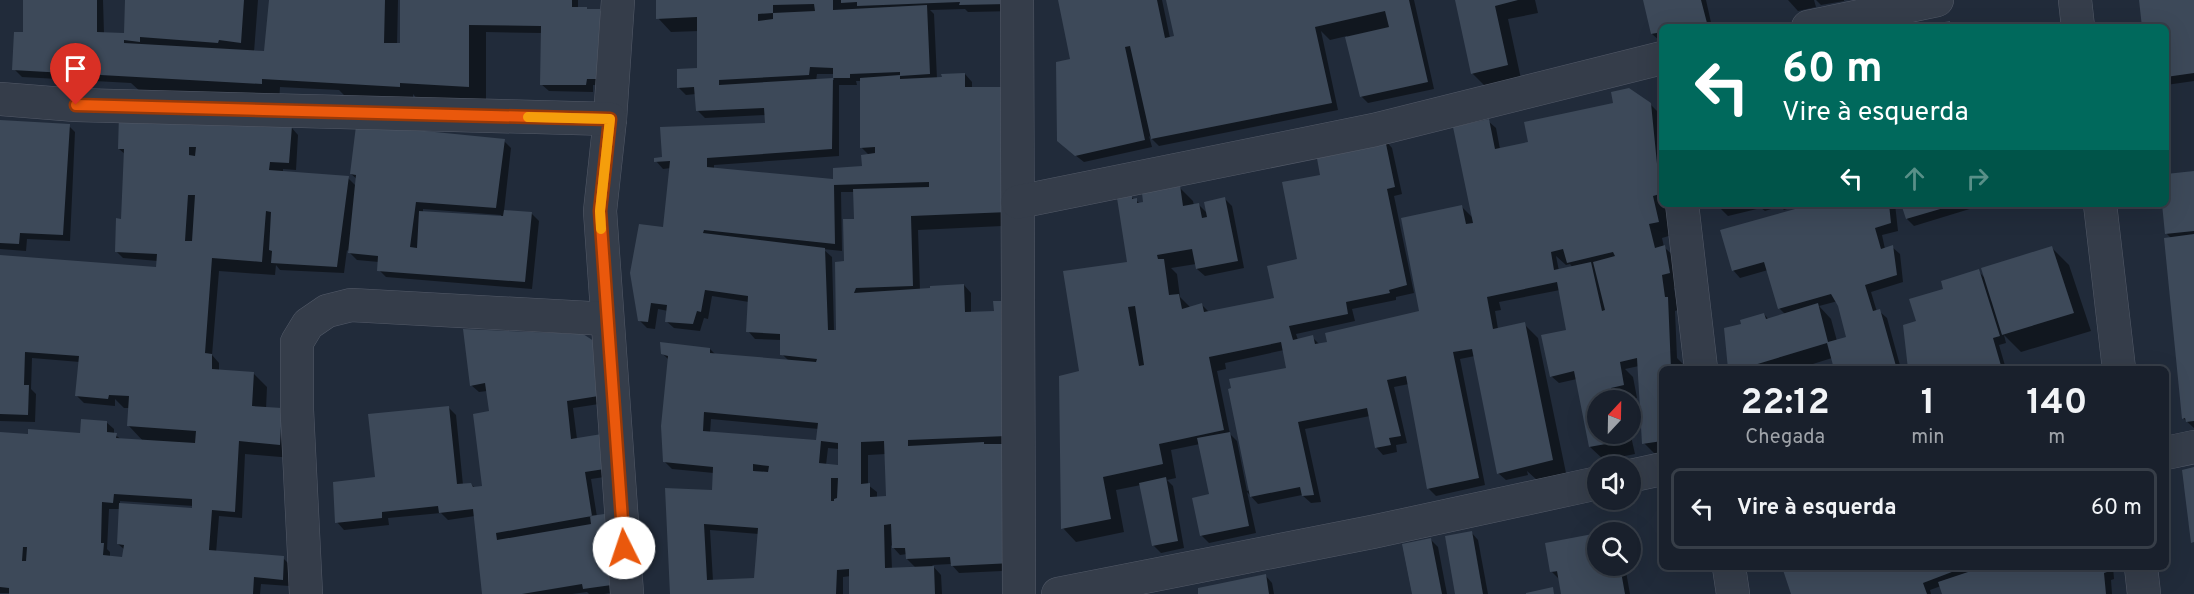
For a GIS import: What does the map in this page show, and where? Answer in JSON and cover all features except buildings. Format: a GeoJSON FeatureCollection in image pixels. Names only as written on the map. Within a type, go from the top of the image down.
{"type":"FeatureCollection","features":[{"type":"Feature","properties":{"kind":"street"},"geometry":{"type":"LineString","coordinates":[[618,0],[610,119],[600,211],[627,594]]}},
{"type":"Feature","properties":{"kind":"street"},"geometry":{"type":"LineString","coordinates":[[1017,0],[1019,594]]}},
{"type":"Feature","properties":{"kind":"street"},"geometry":{"type":"LineString","coordinates":[[1822,24],[1937,0]]}},
{"type":"Feature","properties":{"kind":"street"},"geometry":{"type":"LineString","coordinates":[[2075,0],[2078,24]]}},
{"type":"Feature","properties":{"kind":"street"},"geometry":{"type":"LineString","coordinates":[[1018,202],[1374,130],[1659,59]]}},
{"type":"Feature","properties":{"kind":"street"},"geometry":{"type":"LineString","coordinates":[[0,99],[76,105],[610,119]]}},
{"type":"Feature","properties":{"kind":"street"},"geometry":{"type":"LineString","coordinates":[[1682,207],[1701,366]]}},
{"type":"Feature","properties":{"kind":"street"},"geometry":{"type":"LineString","coordinates":[[2100,207],[2119,366]]}},
{"type":"Feature","properties":{"kind":"street"},"geometry":{"type":"LineString","coordinates":[[306,594],[297,410],[297,342],[308,324],[327,310],[351,305],[607,319]]}},
{"type":"Feature","properties":{"kind":"street"},"geometry":{"type":"LineString","coordinates":[[2169,452],[2194,447]]}},
{"type":"Feature","properties":{"kind":"street"},"geometry":{"type":"LineString","coordinates":[[1641,474],[1659,471]]}},
{"type":"Feature","properties":{"kind":"street"},"geometry":{"type":"LineString","coordinates":[[1058,594],[1372,532],[1587,485]]}},
{"type":"Feature","properties":{"kind":"street"},"geometry":{"type":"LineString","coordinates":[[1729,570],[1733,594]]}},
{"type":"Feature","properties":{"kind":"street"},"geometry":{"type":"LineString","coordinates":[[2141,570],[2144,594]]}},
{"type":"Feature","properties":{"kind":"slow traffic"},"geometry":{"type":"LineString","coordinates":[[528,117],[610,119],[600,211],[601,229]]}},
{"type":"Feature","properties":{"kind":"route"},"geometry":{"type":"LineString","coordinates":[[76,105],[610,119],[600,211],[624,548]]}}]}
